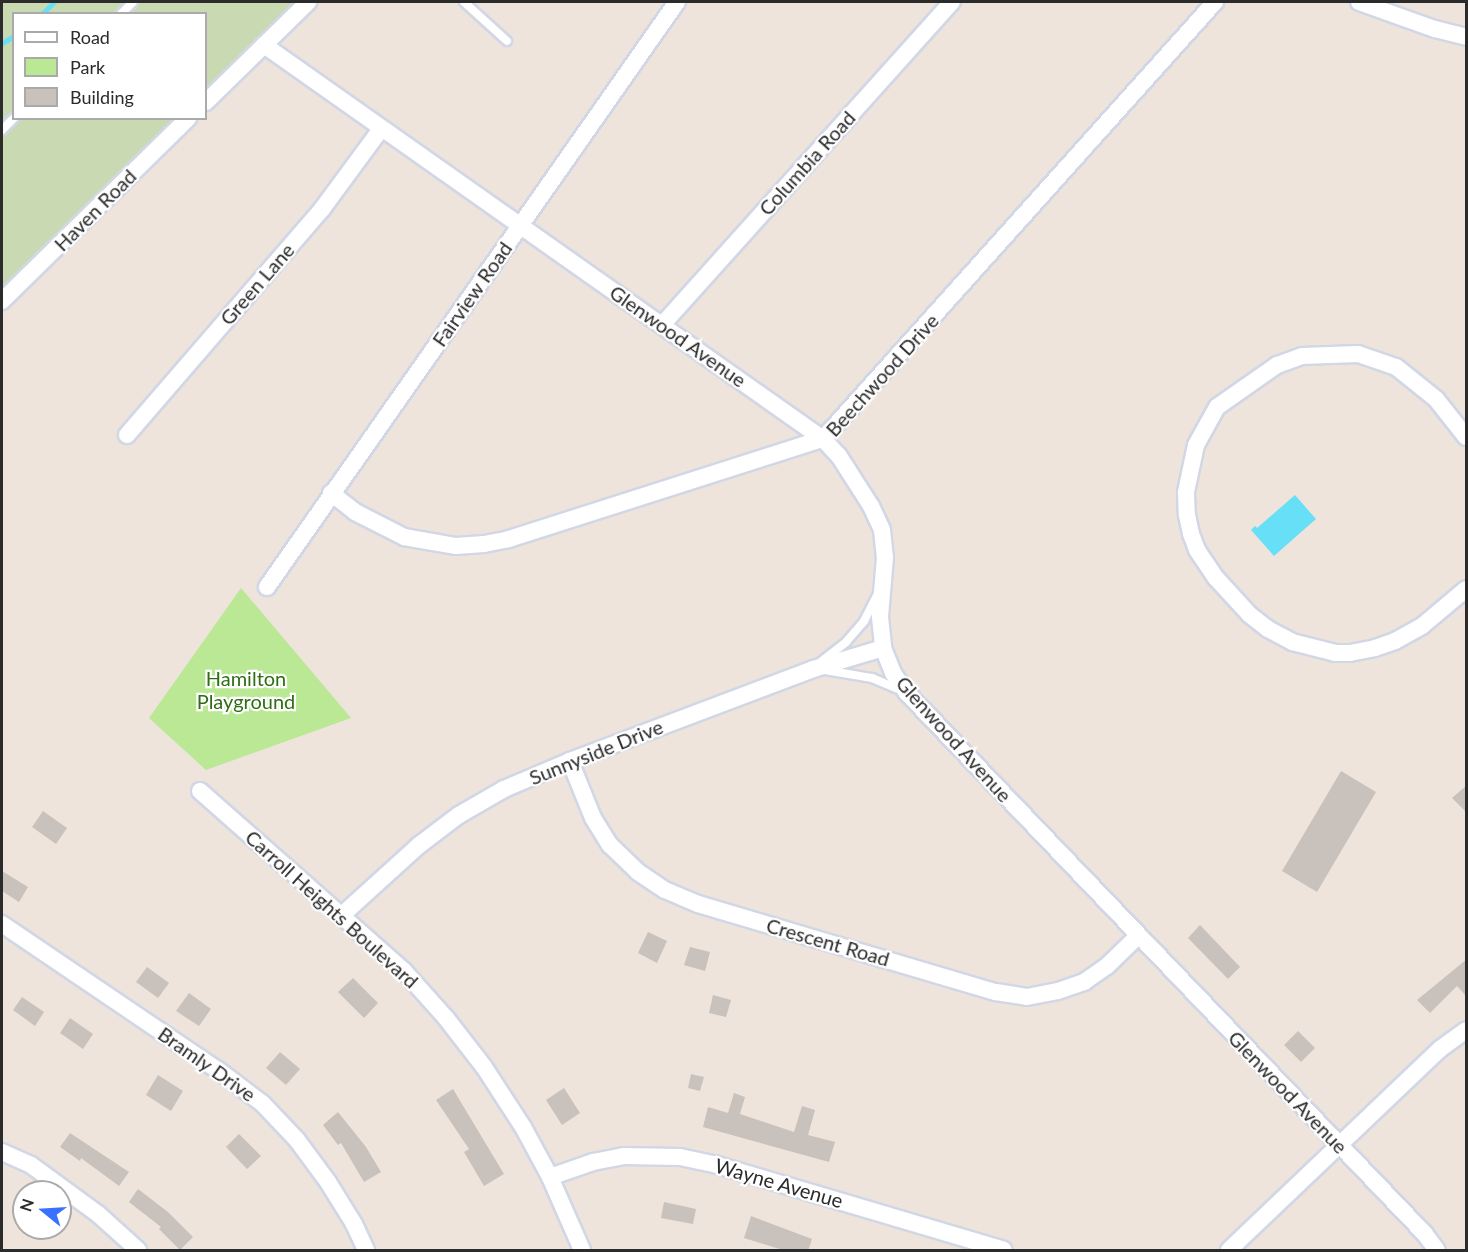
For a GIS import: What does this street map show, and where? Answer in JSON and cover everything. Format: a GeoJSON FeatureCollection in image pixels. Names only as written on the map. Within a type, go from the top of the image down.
{"type":"FeatureCollection","features":[{"type":"Feature","properties":{"kind":"street"},"geometry":{"type":"LineString","coordinates":[[207,101],[308,2]]}},
{"type":"Feature","properties":{"kind":"street","name":"Fairview Road"},"geometry":{"type":"LineString","coordinates":[[267,587],[677,2]]}},
{"type":"Feature","properties":{"kind":"street","name":"Columbia Road"},"geometry":{"type":"LineString","coordinates":[[662,325],[952,2]]}},
{"type":"Feature","properties":{"kind":"street","name":"Beechwood Drive"},"geometry":{"type":"LineString","coordinates":[[331,493],[356,512],[405,537],[456,546],[484,544],[509,539],[824,439],[1215,2]]}},
{"type":"Feature","properties":{"kind":"street"},"geometry":{"type":"LineString","coordinates":[[1359,2],[1435,29],[1467,37]]}},
{"type":"Feature","properties":{"kind":"street","name":"Glenwood Avenue"},"geometry":{"type":"LineString","coordinates":[[264,45],[824,439],[839,456],[871,506],[882,530],[885,557],[880,617],[883,648],[893,673],[907,693],[1424,1233],[1437,1251]]}},
{"type":"Feature","properties":{"kind":"street","name":"Haven Road"},"geometry":{"type":"LineString","coordinates":[[2,301],[186,120]]}},
{"type":"Feature","properties":{"kind":"street","name":"Green Lane"},"geometry":{"type":"LineString","coordinates":[[127,435],[322,209],[381,129]]}},
{"type":"Feature","properties":{"kind":"street"},"geometry":{"type":"LineString","coordinates":[[1467,437],[1436,399],[1396,367],[1358,354],[1302,356],[1277,365],[1217,407],[1196,445],[1189,466],[1186,492],[1187,515],[1194,542],[1216,578],[1250,615],[1268,629],[1292,642],[1335,653],[1350,653],[1375,648],[1395,641],[1422,626],[1467,589]]}},
{"type":"Feature","properties":{"kind":"street","name":"Sunnyside Drive"},"geometry":{"type":"LineString","coordinates":[[342,915],[418,846],[459,815],[504,789],[570,760],[813,669],[883,648]]}},
{"type":"Feature","properties":{"kind":"street","name":"Crescent Road"},"geometry":{"type":"LineString","coordinates":[[570,760],[593,818],[610,845],[638,872],[665,890],[698,904],[996,992],[1027,996],[1058,991],[1084,982],[1107,966],[1138,936]]}},
{"type":"Feature","properties":{"kind":"street","name":"Carroll Heights Boulevard"},"geometry":{"type":"LineString","coordinates":[[200,791],[404,970],[446,1018],[484,1067],[510,1107],[550,1177],[582,1251]]}},
{"type":"Feature","properties":{"kind":"street","name":"Bramly Drive"},"geometry":{"type":"LineString","coordinates":[[2,924],[218,1070],[262,1103],[297,1140],[328,1182],[354,1224],[366,1251]]}},
{"type":"Feature","properties":{"kind":"street"},"geometry":{"type":"LineString","coordinates":[[1229,1251],[1440,1049],[1467,1030]]}},
{"type":"Feature","properties":{"kind":"street"},"geometry":{"type":"LineString","coordinates":[[2,1152],[31,1165],[98,1214],[138,1251]]}},
{"type":"Feature","properties":{"kind":"street","name":"Wayne Avenue"},"geometry":{"type":"LineString","coordinates":[[550,1177],[593,1161],[623,1156],[680,1157],[714,1164],[1004,1251]]}},
{"type":"Feature","properties":{"kind":"lane"},"geometry":{"type":"LineString","coordinates":[[464,2],[507,41]]}},
{"type":"Feature","properties":{"kind":"lane"},"geometry":{"type":"LineString","coordinates":[[813,669],[846,642],[864,621],[883,583]]}},
{"type":"Feature","properties":{"kind":"lane"},"geometry":{"type":"LineString","coordinates":[[813,669],[861,675],[907,693]]}},
{"type":"Feature","properties":{"kind":"green space"},"geometry":{"type":"Polygon","coordinates":[[[2,2],[296,2],[207,89],[207,12],[12,12],[12,120],[175,120],[2,287],[2,2]]]}},
{"type":"Feature","properties":{"kind":"green space","name":"Hamilton Playground"},"geometry":{"type":"Polygon","coordinates":[[[241,588],[351,718],[206,770],[149,718],[241,588]]]}},
{"type":"Feature","properties":{"kind":"water"},"geometry":{"type":"Polygon","coordinates":[[[1295,495],[1316,519],[1274,556],[1251,530],[1255,526],[1257,528],[1295,495]]]}},
{"type":"Feature","properties":{"kind":"building"},"geometry":{"type":"Polygon","coordinates":[[[1341,771],[1376,792],[1317,892],[1282,871],[1341,771]]]}},
{"type":"Feature","properties":{"kind":"building"},"geometry":{"type":"Polygon","coordinates":[[[1467,785],[1467,813],[1452,798],[1467,785]]]}},
{"type":"Feature","properties":{"kind":"building"},"geometry":{"type":"Polygon","coordinates":[[[43,811],[67,828],[56,844],[32,827],[43,811]]]}},
{"type":"Feature","properties":{"kind":"building"},"geometry":{"type":"Polygon","coordinates":[[[2,871],[28,887],[19,902],[2,891],[2,871]]]}},
{"type":"Feature","properties":{"kind":"building"},"geometry":{"type":"Polygon","coordinates":[[[1200,925],[1240,967],[1228,979],[1188,938],[1200,925]]]}},
{"type":"Feature","properties":{"kind":"building"},"geometry":{"type":"Polygon","coordinates":[[[648,932],[667,941],[657,963],[638,953],[648,932]]]}},
{"type":"Feature","properties":{"kind":"building"},"geometry":{"type":"Polygon","coordinates":[[[690,947],[710,952],[705,971],[684,965],[690,947]]]}},
{"type":"Feature","properties":{"kind":"building"},"geometry":{"type":"Polygon","coordinates":[[[1467,959],[1467,997],[1457,986],[1430,1013],[1417,1000],[1467,959]]]}},
{"type":"Feature","properties":{"kind":"building"},"geometry":{"type":"Polygon","coordinates":[[[147,967],[169,983],[158,998],[136,982],[147,967]]]}},
{"type":"Feature","properties":{"kind":"building"},"geometry":{"type":"Polygon","coordinates":[[[353,978],[378,1003],[364,1018],[338,992],[353,978]]]}},
{"type":"Feature","properties":{"kind":"building"},"geometry":{"type":"Polygon","coordinates":[[[189,993],[211,1009],[199,1026],[176,1011],[189,993]]]}},
{"type":"Feature","properties":{"kind":"building"},"geometry":{"type":"Polygon","coordinates":[[[713,995],[731,1000],[726,1017],[709,1013],[713,995]]]}},
{"type":"Feature","properties":{"kind":"building"},"geometry":{"type":"Polygon","coordinates":[[[22,997],[44,1012],[35,1026],[13,1010],[22,997]]]}},
{"type":"Feature","properties":{"kind":"building"},"geometry":{"type":"Polygon","coordinates":[[[70,1018],[93,1034],[83,1049],[60,1033],[70,1018]]]}},
{"type":"Feature","properties":{"kind":"building"},"geometry":{"type":"Polygon","coordinates":[[[1298,1031],[1315,1048],[1301,1062],[1284,1045],[1298,1031]]]}},
{"type":"Feature","properties":{"kind":"building"},"geometry":{"type":"Polygon","coordinates":[[[280,1052],[300,1069],[286,1085],[266,1068],[280,1052]]]}},
{"type":"Feature","properties":{"kind":"building"},"geometry":{"type":"Polygon","coordinates":[[[691,1074],[704,1077],[700,1091],[688,1088],[691,1074]]]}},
{"type":"Feature","properties":{"kind":"building"},"geometry":{"type":"Polygon","coordinates":[[[158,1075],[183,1091],[171,1111],[146,1095],[158,1075]]]}},
{"type":"Feature","properties":{"kind":"building"},"geometry":{"type":"Polygon","coordinates":[[[564,1088],[580,1113],[562,1125],[546,1100],[564,1088]]]}},
{"type":"Feature","properties":{"kind":"building"},"geometry":{"type":"Polygon","coordinates":[[[453,1089],[504,1174],[484,1186],[464,1152],[469,1149],[436,1100],[453,1089]]]}},
{"type":"Feature","properties":{"kind":"building"},"geometry":{"type":"Polygon","coordinates":[[[734,1093],[745,1097],[740,1114],[794,1132],[802,1106],[815,1110],[808,1135],[835,1142],[829,1162],[703,1127],[708,1107],[728,1113],[734,1093]]]}},
{"type":"Feature","properties":{"kind":"building"},"geometry":{"type":"Polygon","coordinates":[[[338,1112],[366,1147],[381,1172],[364,1182],[341,1143],[338,1145],[323,1125],[338,1112]]]}},
{"type":"Feature","properties":{"kind":"building"},"geometry":{"type":"Polygon","coordinates":[[[70,1133],[129,1172],[119,1186],[81,1158],[80,1161],[60,1147],[70,1133]]]}},
{"type":"Feature","properties":{"kind":"building"},"geometry":{"type":"Polygon","coordinates":[[[239,1134],[261,1156],[247,1169],[226,1147],[239,1134]]]}},
{"type":"Feature","properties":{"kind":"building"},"geometry":{"type":"Polygon","coordinates":[[[138,1189],[168,1212],[193,1237],[180,1250],[159,1229],[161,1227],[129,1202],[138,1189]]]}},
{"type":"Feature","properties":{"kind":"building"},"geometry":{"type":"Polygon","coordinates":[[[664,1202],[696,1209],[693,1224],[661,1218],[664,1202]]]}},
{"type":"Feature","properties":{"kind":"building"},"geometry":{"type":"Polygon","coordinates":[[[751,1216],[812,1239],[808,1251],[786,1251],[744,1238],[751,1216]]]}},
{"type":"Feature","properties":{"kind":"waterway"},"geometry":{"type":"LineString","coordinates":[[44,12],[54,2]]}},
{"type":"Feature","properties":{"kind":"waterway"},"geometry":{"type":"LineString","coordinates":[[2,43],[12,37]]}}]}
